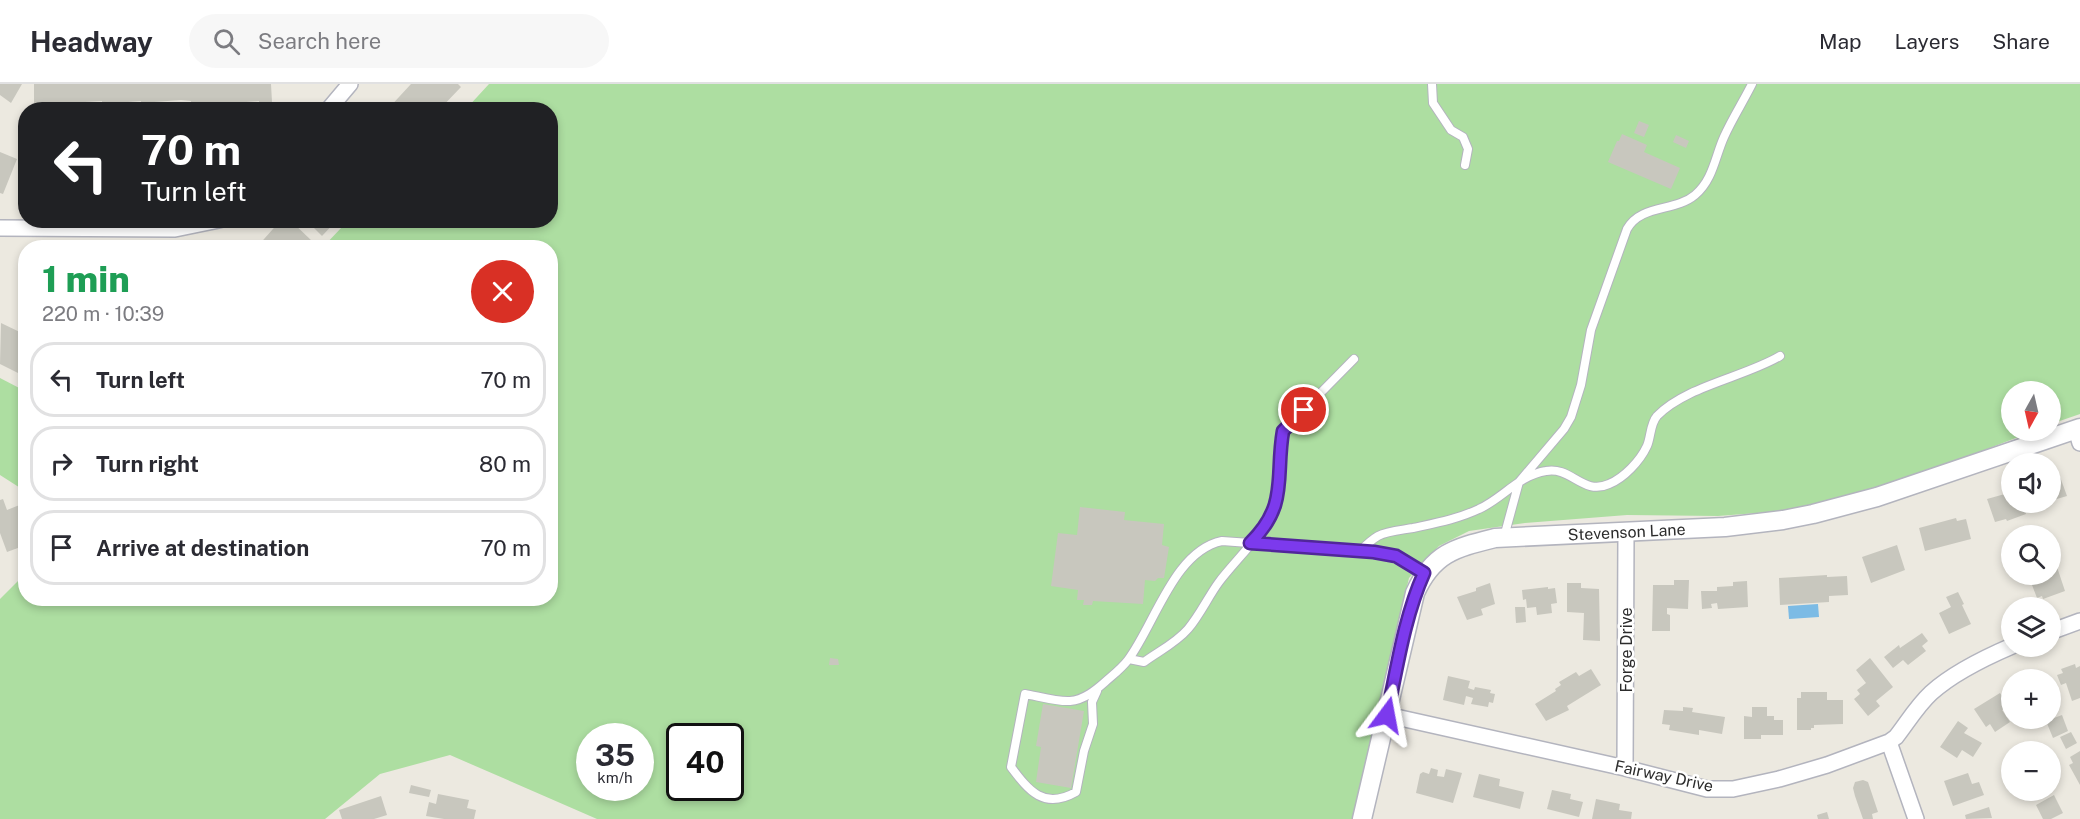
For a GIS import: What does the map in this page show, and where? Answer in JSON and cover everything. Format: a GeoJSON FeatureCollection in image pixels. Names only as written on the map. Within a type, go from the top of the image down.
{"type":"FeatureCollection","features":[{"type":"Feature","properties":{"kind":"street"},"geometry":{"type":"LineString","coordinates":[[335,102],[350,84]]}},
{"type":"Feature","properties":{"kind":"street"},"geometry":{"type":"LineString","coordinates":[[0,228],[180,228]]}},
{"type":"Feature","properties":{"kind":"street","name":"Stevenson Lane"},"geometry":{"type":"LineString","coordinates":[[1362,819],[1415,593],[1424,573],[1450,552],[1472,543],[1504,537],[1744,525],[1813,514],[1877,497],[2079,434]]}},
{"type":"Feature","properties":{"kind":"street","name":"Forge Drive"},"geometry":{"type":"LineString","coordinates":[[1625,768],[1626,532]]}},
{"type":"Feature","properties":{"kind":"street"},"geometry":{"type":"LineString","coordinates":[[2061,628],[2080,621]]}},
{"type":"Feature","properties":{"kind":"street","name":"Fairway Drive"},"geometry":{"type":"LineString","coordinates":[[1387,715],[1625,768],[1707,789],[1733,789],[1827,765],[1889,742],[1896,738],[1931,694],[1947,681],[2001,651]]}},
{"type":"Feature","properties":{"kind":"street"},"geometry":{"type":"LineString","coordinates":[[1889,742],[1916,819]]}},
{"type":"Feature","properties":{"kind":"lane"},"geometry":{"type":"LineString","coordinates":[[1432,84],[1433,103],[1451,130],[1463,137],[1468,149],[1465,165]]}},
{"type":"Feature","properties":{"kind":"lane"},"geometry":{"type":"LineString","coordinates":[[1504,537],[1519,482],[1564,429],[1571,417],[1581,385],[1591,330],[1631,221],[1637,216],[1679,204],[1696,194],[1710,176],[1724,138],[1752,84]]}},
{"type":"Feature","properties":{"kind":"lane"},"geometry":{"type":"LineString","coordinates":[[1360,551],[1379,536],[1450,521],[1482,508],[1510,487],[1537,472],[1557,470],[1565,472],[1587,486],[1594,488],[1606,486],[1620,479],[1638,459],[1647,446],[1655,418],[1668,407],[1698,391],[1780,356]]}},
{"type":"Feature","properties":{"kind":"lane"},"geometry":{"type":"LineString","coordinates":[[1129,659],[1144,662],[1176,640],[1188,628],[1218,583],[1262,531],[1277,502],[1281,477],[1283,431],[1354,360]]}},
{"type":"Feature","properties":{"kind":"lane"},"geometry":{"type":"LineString","coordinates":[[1097,691],[1070,701],[1024,694],[1011,767],[1027,790],[1042,798],[1068,797],[1076,792],[1084,751],[1093,724],[1092,702],[1097,691],[1129,659],[1180,571],[1197,552],[1210,544],[1222,541],[1360,551],[1396,556],[1424,573]]}},
{"type":"Feature","properties":{"kind":"green space"},"geometry":{"type":"Polygon","coordinates":[[[489,84],[2080,84],[2080,414],[2061,421],[2061,381],[2001,381],[2001,441],[2008,441],[1927,472],[1796,510],[1718,516],[1627,515],[1525,523],[1469,531],[1439,546],[1409,578],[1352,819],[597,819],[450,755],[380,774],[325,819],[0,819],[0,599],[18,581],[18,606],[558,606],[558,240],[330,240],[341,228],[558,228],[558,102],[472,102],[489,84]]]}},
{"type":"Feature","properties":{"kind":"green space"},"geometry":{"type":"Polygon","coordinates":[[[0,378],[18,387],[18,487],[0,475],[0,378]]]}},
{"type":"Feature","properties":{"kind":"water"},"geometry":{"type":"Polygon","coordinates":[[[1818,604],[1819,617],[1789,619],[1788,606],[1818,604]]]}},
{"type":"Feature","properties":{"kind":"building"},"geometry":{"type":"Polygon","coordinates":[[[0,84],[22,84],[11,103],[0,95],[0,84]]]}},
{"type":"Feature","properties":{"kind":"building"},"geometry":{"type":"Polygon","coordinates":[[[34,84],[271,84],[272,102],[181,100],[34,102],[34,84]]]}},
{"type":"Feature","properties":{"kind":"building"},"geometry":{"type":"Polygon","coordinates":[[[411,84],[458,84],[461,87],[447,102],[394,102],[411,84]]]}},
{"type":"Feature","properties":{"kind":"building"},"geometry":{"type":"Polygon","coordinates":[[[1639,121],[1649,125],[1644,137],[1634,133],[1639,121]]]}},
{"type":"Feature","properties":{"kind":"building"},"geometry":{"type":"Polygon","coordinates":[[[1622,134],[1647,145],[1644,152],[1680,168],[1671,189],[1608,162],[1622,134]]]}},
{"type":"Feature","properties":{"kind":"building"},"geometry":{"type":"Polygon","coordinates":[[[1676,135],[1689,141],[1686,148],[1673,142],[1676,135]]]}},
{"type":"Feature","properties":{"kind":"building"},"geometry":{"type":"Polygon","coordinates":[[[0,152],[17,159],[3,194],[0,193],[0,152]]]}},
{"type":"Feature","properties":{"kind":"building"},"geometry":{"type":"Polygon","coordinates":[[[274,228],[298,228],[311,240],[263,240],[274,228]]]}},
{"type":"Feature","properties":{"kind":"building"},"geometry":{"type":"Polygon","coordinates":[[[314,228],[330,228],[322,236],[314,228]]]}},
{"type":"Feature","properties":{"kind":"building"},"geometry":{"type":"Polygon","coordinates":[[[1,323],[18,331],[18,373],[0,364],[1,323]]]}},
{"type":"Feature","properties":{"kind":"building"},"geometry":{"type":"Polygon","coordinates":[[[2061,480],[2067,496],[2061,498],[2061,480]]]}},
{"type":"Feature","properties":{"kind":"building"},"geometry":{"type":"Polygon","coordinates":[[[2001,495],[2001,513],[2026,514],[2007,521],[2006,519],[1995,522],[1987,499],[2001,495]]]}},
{"type":"Feature","properties":{"kind":"building"},"geometry":{"type":"Polygon","coordinates":[[[3,499],[7,510],[18,506],[18,548],[7,552],[0,533],[0,500],[3,499]]]}},
{"type":"Feature","properties":{"kind":"building"},"geometry":{"type":"Polygon","coordinates":[[[1080,507],[1125,512],[1124,520],[1164,524],[1162,545],[1169,547],[1164,578],[1158,578],[1155,581],[1145,580],[1143,604],[1093,601],[1092,605],[1083,605],[1084,600],[1077,600],[1078,590],[1051,586],[1058,533],[1077,535],[1080,507]]]}},
{"type":"Feature","properties":{"kind":"building"},"geometry":{"type":"Polygon","coordinates":[[[1956,518],[1957,521],[1966,519],[1971,539],[1925,551],[1919,528],[1956,518]]]}},
{"type":"Feature","properties":{"kind":"building"},"geometry":{"type":"Polygon","coordinates":[[[1897,545],[1905,570],[1871,583],[1862,557],[1897,545]]]}},
{"type":"Feature","properties":{"kind":"building"},"geometry":{"type":"Polygon","coordinates":[[[1827,575],[1827,577],[1847,576],[1848,595],[1829,596],[1829,602],[1780,605],[1779,578],[1827,575]]]}},
{"type":"Feature","properties":{"kind":"building"},"geometry":{"type":"Polygon","coordinates":[[[2061,579],[2065,591],[2048,597],[2037,597],[2032,585],[2061,585],[2061,579]]]}},
{"type":"Feature","properties":{"kind":"building"},"geometry":{"type":"Polygon","coordinates":[[[1674,580],[1689,580],[1688,609],[1667,608],[1667,614],[1670,615],[1670,631],[1652,631],[1653,585],[1674,585],[1674,580]]]}},
{"type":"Feature","properties":{"kind":"building"},"geometry":{"type":"Polygon","coordinates":[[[1747,581],[1748,607],[1718,609],[1717,603],[1711,604],[1712,608],[1702,609],[1701,591],[1717,591],[1717,587],[1733,586],[1733,582],[1747,581]]]}},
{"type":"Feature","properties":{"kind":"building"},"geometry":{"type":"Polygon","coordinates":[[[1490,583],[1495,604],[1481,609],[1483,615],[1467,620],[1457,597],[1476,591],[1476,588],[1490,583]]]}},
{"type":"Feature","properties":{"kind":"building"},"geometry":{"type":"Polygon","coordinates":[[[1567,583],[1581,583],[1581,588],[1599,589],[1600,641],[1583,640],[1584,613],[1567,612],[1567,583]]]}},
{"type":"Feature","properties":{"kind":"building"},"geometry":{"type":"Polygon","coordinates":[[[1548,587],[1548,589],[1555,588],[1557,603],[1551,604],[1552,613],[1537,615],[1536,607],[1527,608],[1522,590],[1548,587]]]}},
{"type":"Feature","properties":{"kind":"building"},"geometry":{"type":"Polygon","coordinates":[[[1958,592],[1971,624],[1949,634],[1939,613],[1951,607],[1946,597],[1958,592]]]}},
{"type":"Feature","properties":{"kind":"building"},"geometry":{"type":"Polygon","coordinates":[[[1515,607],[1525,607],[1526,622],[1516,623],[1515,607]]]}},
{"type":"Feature","properties":{"kind":"building"},"geometry":{"type":"Polygon","coordinates":[[[1922,633],[1928,641],[1922,646],[1926,651],[1908,665],[1903,660],[1893,668],[1884,657],[1899,645],[1900,648],[1922,633]]]}},
{"type":"Feature","properties":{"kind":"building"},"geometry":{"type":"Polygon","coordinates":[[[830,658],[838,659],[839,665],[829,665],[830,658]]]}},
{"type":"Feature","properties":{"kind":"building"},"geometry":{"type":"Polygon","coordinates":[[[1870,658],[1893,687],[1876,701],[1880,706],[1868,716],[1854,699],[1860,694],[1857,690],[1866,683],[1856,670],[1870,658]]]}},
{"type":"Feature","properties":{"kind":"building"},"geometry":{"type":"Polygon","coordinates":[[[2075,664],[2076,668],[2080,666],[2080,698],[2072,701],[2066,683],[2061,685],[2061,674],[2063,673],[2061,669],[2075,664]]]}},
{"type":"Feature","properties":{"kind":"building"},"geometry":{"type":"Polygon","coordinates":[[[1591,669],[1601,685],[1567,706],[1569,710],[1546,721],[1535,704],[1556,691],[1555,689],[1561,685],[1559,682],[1576,672],[1579,676],[1591,669]]]}},
{"type":"Feature","properties":{"kind":"building"},"geometry":{"type":"Polygon","coordinates":[[[1448,676],[1470,681],[1468,688],[1474,690],[1475,687],[1491,690],[1490,693],[1495,694],[1493,703],[1489,702],[1488,707],[1471,704],[1473,698],[1466,696],[1464,705],[1443,700],[1448,676]]]}},
{"type":"Feature","properties":{"kind":"building"},"geometry":{"type":"Polygon","coordinates":[[[1801,692],[1827,692],[1827,700],[1843,700],[1843,724],[1814,725],[1811,730],[1797,730],[1797,698],[1801,698],[1801,692]]]}},
{"type":"Feature","properties":{"kind":"building"},"geometry":{"type":"Polygon","coordinates":[[[2000,693],[2001,728],[1995,732],[1990,724],[1986,727],[1974,709],[2000,693]]]}},
{"type":"Feature","properties":{"kind":"building"},"geometry":{"type":"Polygon","coordinates":[[[1043,704],[1084,711],[1071,788],[1036,782],[1041,747],[1036,746],[1043,704]]]}},
{"type":"Feature","properties":{"kind":"building"},"geometry":{"type":"Polygon","coordinates":[[[1683,707],[1693,708],[1692,712],[1725,717],[1722,734],[1699,730],[1699,735],[1669,730],[1670,725],[1662,724],[1664,710],[1683,711],[1683,707]]]}},
{"type":"Feature","properties":{"kind":"building"},"geometry":{"type":"Polygon","coordinates":[[[1752,707],[1767,707],[1767,716],[1774,716],[1774,720],[1783,720],[1783,735],[1761,735],[1761,739],[1744,739],[1744,716],[1752,717],[1752,707]]]}},
{"type":"Feature","properties":{"kind":"building"},"geometry":{"type":"Polygon","coordinates":[[[2061,715],[2068,731],[2053,738],[2049,729],[2061,729],[2061,715]]]}},
{"type":"Feature","properties":{"kind":"building"},"geometry":{"type":"Polygon","coordinates":[[[1958,721],[1968,728],[1964,733],[1982,743],[1973,757],[1962,750],[1957,758],[1940,747],[1958,721]]]}},
{"type":"Feature","properties":{"kind":"building"},"geometry":{"type":"Polygon","coordinates":[[[2071,732],[2077,743],[2066,749],[2060,737],[2071,732]]]}},
{"type":"Feature","properties":{"kind":"building"},"geometry":{"type":"Polygon","coordinates":[[[2080,751],[2080,785],[2069,765],[2073,763],[2070,757],[2080,751]]]}},
{"type":"Feature","properties":{"kind":"building"},"geometry":{"type":"Polygon","coordinates":[[[1431,768],[1438,770],[1437,776],[1444,777],[1446,769],[1462,773],[1453,803],[1416,793],[1420,774],[1423,772],[1429,774],[1431,768]]]}},
{"type":"Feature","properties":{"kind":"building"},"geometry":{"type":"Polygon","coordinates":[[[1968,773],[1972,784],[1979,782],[1984,795],[1953,806],[1944,781],[1968,773]]]}},
{"type":"Feature","properties":{"kind":"building"},"geometry":{"type":"Polygon","coordinates":[[[1479,774],[1500,779],[1499,786],[1524,792],[1520,809],[1473,797],[1479,774]]]}},
{"type":"Feature","properties":{"kind":"building"},"geometry":{"type":"Polygon","coordinates":[[[1863,780],[1868,782],[1878,812],[1872,814],[1873,819],[1863,819],[1855,796],[1853,788],[1855,782],[1863,780]]]}},
{"type":"Feature","properties":{"kind":"building"},"geometry":{"type":"Polygon","coordinates":[[[411,785],[431,790],[429,797],[409,793],[411,785]]]}},
{"type":"Feature","properties":{"kind":"building"},"geometry":{"type":"Polygon","coordinates":[[[1552,790],[1571,794],[1570,799],[1583,802],[1579,817],[1547,809],[1552,790]]]}},
{"type":"Feature","properties":{"kind":"building"},"geometry":{"type":"Polygon","coordinates":[[[438,794],[469,800],[467,808],[476,810],[474,819],[444,819],[426,816],[429,802],[436,804],[438,794]]]}},
{"type":"Feature","properties":{"kind":"building"},"geometry":{"type":"Polygon","coordinates":[[[381,796],[387,815],[374,819],[342,819],[339,810],[381,796]]]}},
{"type":"Feature","properties":{"kind":"building"},"geometry":{"type":"Polygon","coordinates":[[[1596,799],[1620,804],[1619,810],[1632,812],[1631,819],[1592,819],[1596,799]]]}},
{"type":"Feature","properties":{"kind":"building"},"geometry":{"type":"Polygon","coordinates":[[[2043,801],[2057,801],[2063,813],[2051,819],[2043,819],[2036,805],[2043,801]]]}},
{"type":"Feature","properties":{"kind":"building"},"geometry":{"type":"Polygon","coordinates":[[[1989,807],[1992,818],[1966,819],[1965,815],[1989,807]]]}},
{"type":"Feature","properties":{"kind":"building"},"geometry":{"type":"Polygon","coordinates":[[[1827,812],[1829,819],[1818,819],[1817,815],[1827,812]]]}},
{"type":"Feature","properties":{"kind":"route"},"geometry":{"type":"LineString","coordinates":[[1304,410],[1283,431],[1281,477],[1277,502],[1262,531],[1250,543],[1374,552],[1396,556],[1424,573],[1415,593],[1408,619],[1387,715]]}}]}
